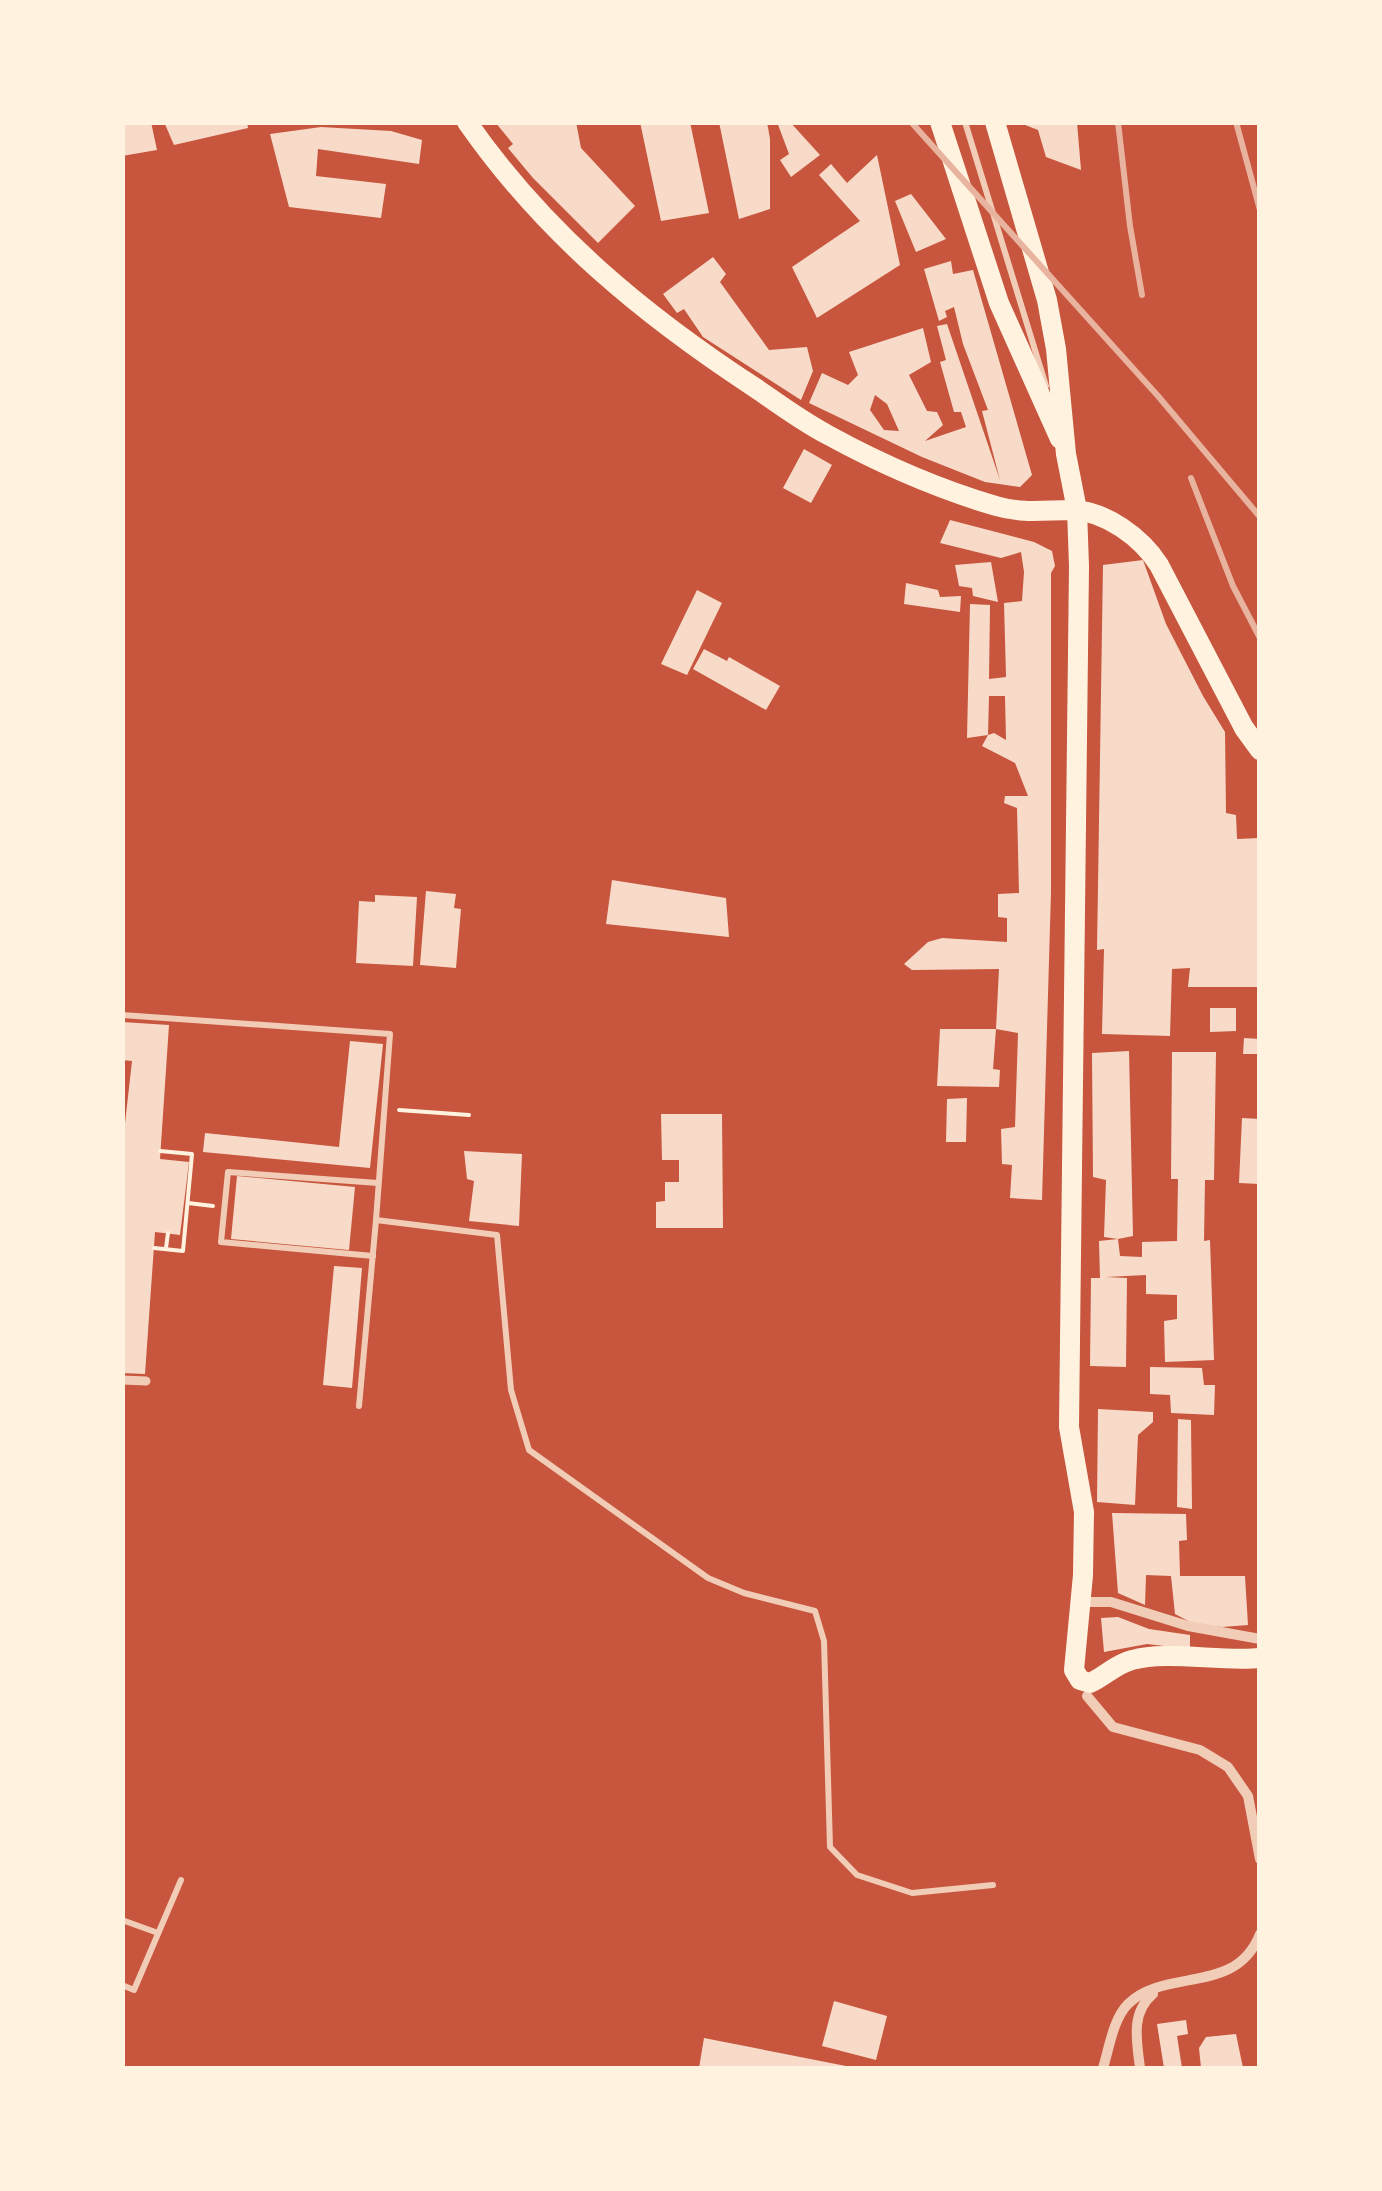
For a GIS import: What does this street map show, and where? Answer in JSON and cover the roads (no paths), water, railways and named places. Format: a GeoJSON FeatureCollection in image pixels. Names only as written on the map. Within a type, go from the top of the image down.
{"type":"FeatureCollection","features":[{"type":"Feature","properties":{"kind":"main road"},"geometry":{"type":"LineString","coordinates":[[468,122],[508,176],[611,282],[677,337],[826,435],[933,485],[1000,507],[1020,512],[1077,510],[1117,526],[1150,550],[1244,728],[1260,750]]}},
{"type":"Feature","properties":{"kind":"main road"},"geometry":{"type":"LineString","coordinates":[[940,122],[999,304],[1066,454]]}},
{"type":"Feature","properties":{"kind":"main road"},"geometry":{"type":"LineString","coordinates":[[995,122],[1046,300],[1056,350],[1080,562],[1069,1427],[1084,1512],[1082,1586],[1073,1663],[1076,1675],[1084,1682],[1097,1680],[1133,1659],[1260,1658]]}},
{"type":"Feature","properties":{"kind":"street"},"geometry":{"type":"LineString","coordinates":[[122,1380],[146,1381]]}},
{"type":"Feature","properties":{"kind":"street"},"geometry":{"type":"LineString","coordinates":[[1088,1602],[1111,1602],[1188,1626],[1260,1639]]}},
{"type":"Feature","properties":{"kind":"street"},"geometry":{"type":"LineString","coordinates":[[1087,1696],[1113,1727],[1200,1750],[1228,1767],[1248,1796],[1260,1859]]}},
{"type":"Feature","properties":{"kind":"street"},"geometry":{"type":"LineString","coordinates":[[1102,2068],[1127,2005],[1148,1992],[1214,1976],[1239,1963],[1260,1934]]}},
{"type":"Feature","properties":{"kind":"street"},"geometry":{"type":"LineString","coordinates":[[1140,2068],[1138,2013],[1148,1997],[1172,1986]]}},
{"type":"Feature","properties":{"kind":"lane"},"geometry":{"type":"LineString","coordinates":[[965,122],[1066,454]]}},
{"type":"Feature","properties":{"kind":"lane"},"geometry":{"type":"LineString","coordinates":[[122,1014],[390,1034],[380,1109],[376,1220],[360,1406]]}},
{"type":"Feature","properties":{"kind":"lane"},"geometry":{"type":"LineString","coordinates":[[373,1256],[221,1242],[228,1172],[378,1183]]}},
{"type":"Feature","properties":{"kind":"lane"},"geometry":{"type":"LineString","coordinates":[[376,1220],[497,1234],[511,1390],[529,1450],[708,1578],[815,1612],[824,1641],[830,1847],[858,1875],[912,1893],[993,1885]]}},
{"type":"Feature","properties":{"kind":"lane"},"geometry":{"type":"LineString","coordinates":[[122,1996],[124,1986],[134,1990],[181,1880]]}},
{"type":"Feature","properties":{"kind":"lane"},"geometry":{"type":"LineString","coordinates":[[122,1920],[158,1933]]}},
{"type":"Feature","properties":{"kind":"railway"},"geometry":{"type":"LineString","coordinates":[[911,122],[1158,396],[1260,517]]}},
{"type":"Feature","properties":{"kind":"railway"},"geometry":{"type":"LineString","coordinates":[[1118,122],[1142,295]]}},
{"type":"Feature","properties":{"kind":"railway"},"geometry":{"type":"LineString","coordinates":[[1236,122],[1260,210]]}},
{"type":"Feature","properties":{"kind":"railway"},"geometry":{"type":"LineString","coordinates":[[1191,478],[1233,586],[1260,638]]}}]}
